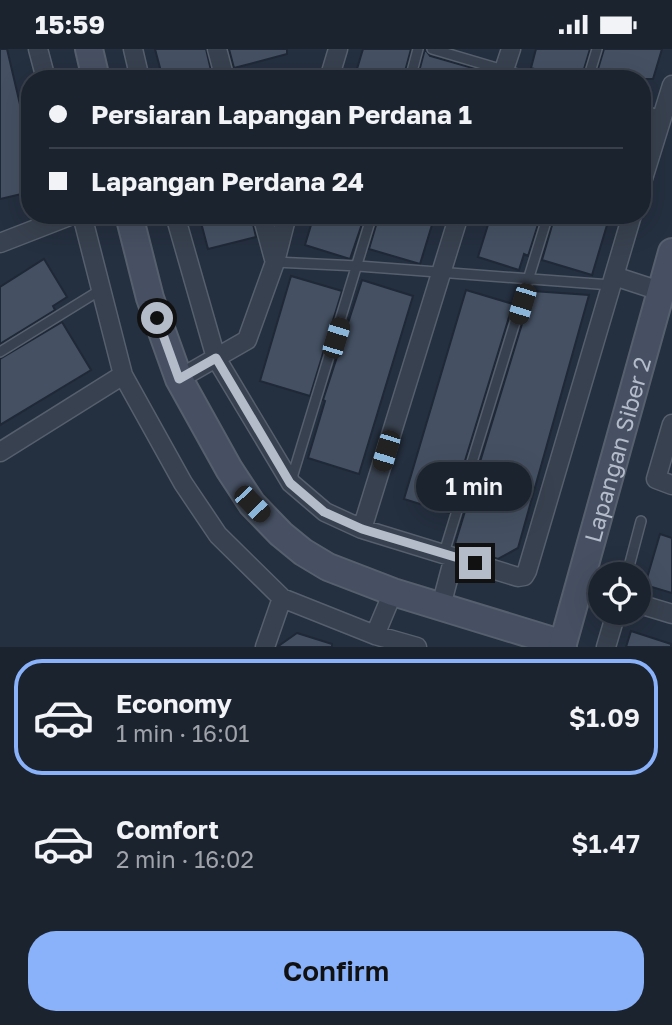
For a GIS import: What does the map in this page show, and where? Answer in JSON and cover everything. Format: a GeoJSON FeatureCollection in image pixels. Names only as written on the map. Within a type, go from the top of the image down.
{"type":"FeatureCollection","features":[{"type":"Feature","properties":{"kind":"street"},"geometry":{"type":"LineString","coordinates":[[38,49],[44,70]]}},
{"type":"Feature","properties":{"kind":"street"},"geometry":{"type":"LineString","coordinates":[[89,49],[94,70]]}},
{"type":"Feature","properties":{"kind":"street"},"geometry":{"type":"LineString","coordinates":[[133,49],[139,70]]}},
{"type":"Feature","properties":{"kind":"street"},"geometry":{"type":"LineString","coordinates":[[217,49],[223,70]]}},
{"type":"Feature","properties":{"kind":"street"},"geometry":{"type":"LineString","coordinates":[[332,70],[338,49]]}},
{"type":"Feature","properties":{"kind":"street"},"geometry":{"type":"LineString","coordinates":[[504,70],[511,49]]}},
{"type":"Feature","properties":{"kind":"street"},"geometry":{"type":"LineString","coordinates":[[651,153],[672,85]]}},
{"type":"Feature","properties":{"kind":"street"},"geometry":{"type":"LineString","coordinates":[[1,239],[45,224]]}},
{"type":"Feature","properties":{"kind":"street"},"geometry":{"type":"LineString","coordinates":[[84,224],[123,375],[183,483],[218,535],[282,598],[374,641],[417,647]]}},
{"type":"Feature","properties":{"kind":"street"},"geometry":{"type":"LineString","coordinates":[[131,224],[150,298],[179,379],[229,469],[252,504],[281,534],[328,567],[393,592],[562,646]]}},
{"type":"Feature","properties":{"kind":"street"},"geometry":{"type":"LineString","coordinates":[[178,224],[216,358],[290,483],[324,512],[362,529],[518,577],[524,576],[527,571],[629,224]]}},
{"type":"Feature","properties":{"kind":"street"},"geometry":{"type":"LineString","coordinates":[[264,224],[275,262]]}},
{"type":"Feature","properties":{"kind":"street"},"geometry":{"type":"LineString","coordinates":[[179,379],[247,341],[275,262],[285,224]]}},
{"type":"Feature","properties":{"kind":"street"},"geometry":{"type":"LineString","coordinates":[[362,529],[456,224]]}},
{"type":"Feature","properties":{"kind":"street","name":"Lapangan Siber 2"},"geometry":{"type":"LineString","coordinates":[[562,646],[672,252]]}},
{"type":"Feature","properties":{"kind":"street"},"geometry":{"type":"LineString","coordinates":[[613,280],[660,291]]}},
{"type":"Feature","properties":{"kind":"street"},"geometry":{"type":"LineString","coordinates":[[0,452],[123,375]]}},
{"type":"Feature","properties":{"kind":"street"},"geometry":{"type":"LineString","coordinates":[[664,480],[672,424]]}},
{"type":"Feature","properties":{"kind":"street"},"geometry":{"type":"LineString","coordinates":[[441,606],[449,555]]}},
{"type":"Feature","properties":{"kind":"street"},"geometry":{"type":"LineString","coordinates":[[374,641],[393,592]]}},
{"type":"Feature","properties":{"kind":"street"},"geometry":{"type":"LineString","coordinates":[[265,647],[282,598]]}},
{"type":"Feature","properties":{"kind":"street"},"geometry":{"type":"LineString","coordinates":[[651,608],[672,614]]}},
{"type":"Feature","properties":{"kind":"street"},"geometry":{"type":"LineString","coordinates":[[606,647],[612,625]]}},
{"type":"Feature","properties":{"kind":"lane"},"geometry":{"type":"LineString","coordinates":[[412,70],[418,49]]}},
{"type":"Feature","properties":{"kind":"lane"},"geometry":{"type":"LineString","coordinates":[[432,49],[492,70]]}},
{"type":"Feature","properties":{"kind":"lane"},"geometry":{"type":"LineString","coordinates":[[591,70],[597,49]]}},
{"type":"Feature","properties":{"kind":"lane"},"geometry":{"type":"LineString","coordinates":[[651,113],[662,116]]}},
{"type":"Feature","properties":{"kind":"lane"},"geometry":{"type":"LineString","coordinates":[[290,483],[369,224]]}},
{"type":"Feature","properties":{"kind":"lane"},"geometry":{"type":"LineString","coordinates":[[449,555],[545,224]]}},
{"type":"Feature","properties":{"kind":"lane"},"geometry":{"type":"LineString","coordinates":[[275,262],[358,265],[529,279],[613,280]]}},
{"type":"Feature","properties":{"kind":"lane"},"geometry":{"type":"LineString","coordinates":[[0,352],[102,289]]}},
{"type":"Feature","properties":{"kind":"lane"},"geometry":{"type":"LineString","coordinates":[[630,562],[641,521]]}},
{"type":"Feature","properties":{"kind":"building"},"geometry":{"type":"Polygon","coordinates":[[[0,49],[7,49],[21,109],[21,194],[0,199],[0,49]]]}},
{"type":"Feature","properties":{"kind":"building"},"geometry":{"type":"Polygon","coordinates":[[[155,49],[206,49],[211,70],[161,70],[155,49]]]}},
{"type":"Feature","properties":{"kind":"building"},"geometry":{"type":"Polygon","coordinates":[[[229,49],[287,49],[287,54],[234,68],[229,49]]]}},
{"type":"Feature","properties":{"kind":"building"},"geometry":{"type":"Polygon","coordinates":[[[363,49],[411,49],[405,70],[357,70],[363,49]]]}},
{"type":"Feature","properties":{"kind":"building"},"geometry":{"type":"Polygon","coordinates":[[[425,49],[430,56],[476,69],[476,70],[419,70],[425,49]]]}},
{"type":"Feature","properties":{"kind":"building"},"geometry":{"type":"Polygon","coordinates":[[[536,49],[590,49],[584,70],[531,68],[536,49]]]}},
{"type":"Feature","properties":{"kind":"building"},"geometry":{"type":"Polygon","coordinates":[[[604,49],[662,49],[653,79],[651,70],[598,70],[604,49]]]}},
{"type":"Feature","properties":{"kind":"building"},"geometry":{"type":"Polygon","coordinates":[[[201,224],[253,224],[256,237],[208,249],[201,224]]]}},
{"type":"Feature","properties":{"kind":"building"},"geometry":{"type":"Polygon","coordinates":[[[311,224],[362,224],[350,259],[305,245],[311,224]]]}},
{"type":"Feature","properties":{"kind":"building"},"geometry":{"type":"Polygon","coordinates":[[[376,224],[432,224],[420,264],[369,249],[376,224]]]}},
{"type":"Feature","properties":{"kind":"building"},"geometry":{"type":"Polygon","coordinates":[[[488,224],[538,224],[528,256],[524,254],[519,270],[478,257],[488,224]]]}},
{"type":"Feature","properties":{"kind":"building"},"geometry":{"type":"Polygon","coordinates":[[[552,224],[607,224],[592,275],[542,260],[552,224]]]}},
{"type":"Feature","properties":{"kind":"building"},"geometry":{"type":"Polygon","coordinates":[[[44,259],[67,297],[53,306],[55,310],[0,344],[0,287],[44,259]]]}},
{"type":"Feature","properties":{"kind":"building"},"geometry":{"type":"Polygon","coordinates":[[[291,276],[342,291],[310,396],[260,381],[291,276]]]}},
{"type":"Feature","properties":{"kind":"building"},"geometry":{"type":"Polygon","coordinates":[[[362,280],[413,296],[359,474],[308,458],[325,401],[323,400],[362,280]]]}},
{"type":"Feature","properties":{"kind":"building"},"geometry":{"type":"Polygon","coordinates":[[[466,290],[513,304],[449,513],[404,499],[466,290]]]}},
{"type":"Feature","properties":{"kind":"building"},"geometry":{"type":"Polygon","coordinates":[[[532,291],[589,295],[518,548],[498,559],[455,544],[532,291]]]}},
{"type":"Feature","properties":{"kind":"building"},"geometry":{"type":"Polygon","coordinates":[[[62,322],[91,370],[0,425],[0,359],[62,322]]]}},
{"type":"Feature","properties":{"kind":"building"},"geometry":{"type":"Polygon","coordinates":[[[660,534],[672,538],[672,593],[651,587],[651,565],[660,534]]]}},
{"type":"Feature","properties":{"kind":"building"},"geometry":{"type":"Polygon","coordinates":[[[631,631],[671,644],[671,647],[626,647],[631,631]]]}},
{"type":"Feature","properties":{"kind":"building"},"geometry":{"type":"Polygon","coordinates":[[[297,633],[332,644],[332,647],[277,647],[297,633]]]}},
{"type":"Feature","properties":{"kind":"route"},"geometry":{"type":"LineString","coordinates":[[157,318],[179,379],[216,358],[290,483],[324,512],[362,529],[475,563]]}}]}
